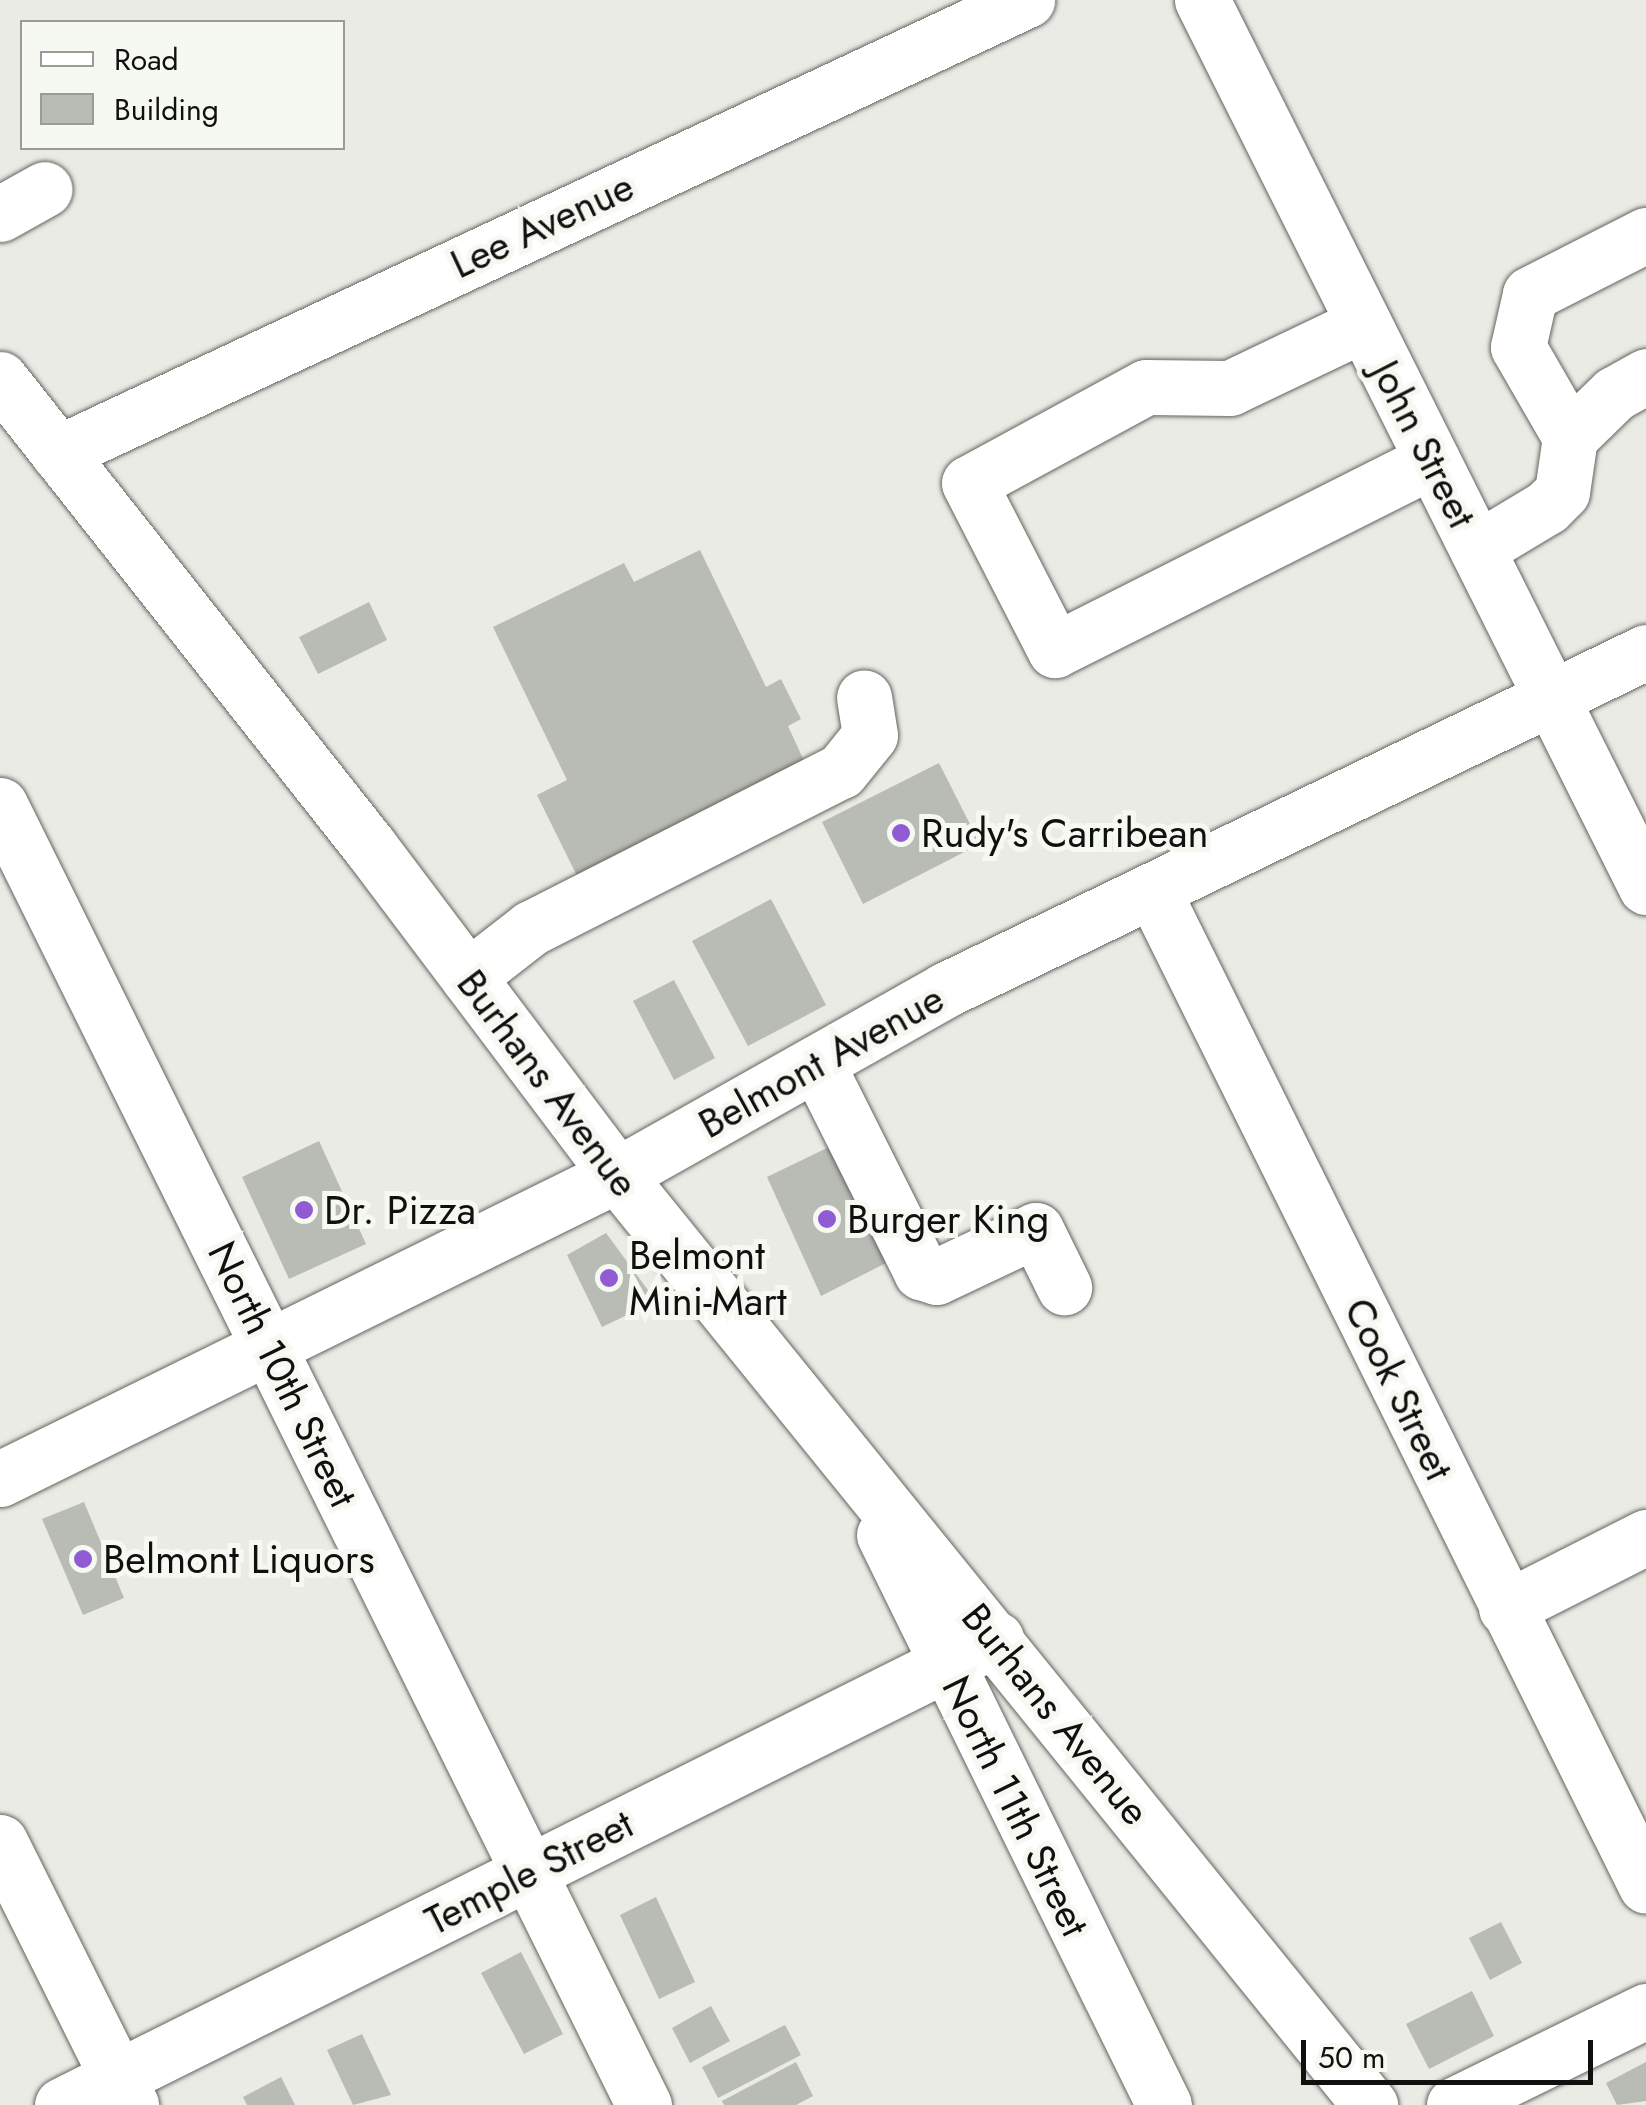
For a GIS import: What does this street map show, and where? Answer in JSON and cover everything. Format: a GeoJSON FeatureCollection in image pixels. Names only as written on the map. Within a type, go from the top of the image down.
{"type":"FeatureCollection","features":[{"type":"Feature","properties":{"kind":"street","name":"Lee Avenue"},"geometry":{"type":"LineString","coordinates":[[58,453],[1027,0]]}},
{"type":"Feature","properties":{"kind":"street","name":"John Street"},"geometry":{"type":"LineString","coordinates":[[1202,0],[1646,887]]}},
{"type":"Feature","properties":{"kind":"street"},"geometry":{"type":"LineString","coordinates":[[1570,437],[1518,347],[1530,294],[1646,235]]}},
{"type":"Feature","properties":{"kind":"street"},"geometry":{"type":"LineString","coordinates":[[1364,324],[1230,388],[1146,387],[969,483],[1055,650],[1432,460]]}},
{"type":"Feature","properties":{"kind":"street"},"geometry":{"type":"LineString","coordinates":[[1476,548],[1526,524],[1562,492],[1570,437],[1614,394],[1646,376]]}},
{"type":"Feature","properties":{"kind":"street","name":"Burhans Avenue"},"geometry":{"type":"LineString","coordinates":[[0,380],[468,977],[617,1175],[1370,2105]]}},
{"type":"Feature","properties":{"kind":"street","name":"Belmont Avenue"},"geometry":{"type":"LineString","coordinates":[[0,1480],[617,1175],[945,990],[1646,652]]}},
{"type":"Feature","properties":{"kind":"street"},"geometry":{"type":"LineString","coordinates":[[468,977],[531,928],[841,770],[870,736],[864,697]]}},
{"type":"Feature","properties":{"kind":"street","name":"North 10th Street"},"geometry":{"type":"LineString","coordinates":[[0,805],[644,2105]]}},
{"type":"Feature","properties":{"kind":"street","name":"Cook Street"},"geometry":{"type":"LineString","coordinates":[[1153,891],[1646,1886]]}},
{"type":"Feature","properties":{"kind":"street"},"geometry":{"type":"LineString","coordinates":[[817,1064],[920,1272],[936,1277],[1036,1230],[1064,1287]]}},
{"type":"Feature","properties":{"kind":"street","name":"North 11th Street"},"geometry":{"type":"LineString","coordinates":[[844,1452],[1164,2105]]}},
{"type":"Feature","properties":{"kind":"street"},"geometry":{"type":"LineString","coordinates":[[1506,1608],[1646,1537]]}},
{"type":"Feature","properties":{"kind":"street","name":"Temple Street"},"geometry":{"type":"LineString","coordinates":[[62,2105],[124,2091],[530,1872],[996,1639]]}},
{"type":"Feature","properties":{"kind":"street"},"geometry":{"type":"LineString","coordinates":[[0,1842],[124,2091]]}},
{"type":"Feature","properties":{"kind":"street"},"geometry":{"type":"LineString","coordinates":[[1454,2105],[1646,2010]]}},
{"type":"Feature","properties":{"kind":"building"},"geometry":{"type":"Polygon","coordinates":[[[700,550],[766,687],[781,679],[801,719],[788,726],[805,763],[577,876],[537,795],[567,780],[493,627],[624,563],[634,582],[700,550]]]}},
{"type":"Feature","properties":{"kind":"building"},"geometry":{"type":"Polygon","coordinates":[[[369,602],[387,640],[318,674],[299,637],[369,602]]]}},
{"type":"Feature","properties":{"kind":"building","name":"Rudy's Carribean"},"geometry":{"type":"Polygon","coordinates":[[[939,763],[980,844],[863,904],[822,822],[939,763]]]}},
{"type":"Feature","properties":{"kind":"building"},"geometry":{"type":"Polygon","coordinates":[[[771,899],[826,1005],[748,1046],[692,941],[771,899]]]}},
{"type":"Feature","properties":{"kind":"building"},"geometry":{"type":"Polygon","coordinates":[[[674,980],[715,1058],[674,1080],[633,1001],[674,980]]]}},
{"type":"Feature","properties":{"kind":"building","name":"Dr. Pizza"},"geometry":{"type":"Polygon","coordinates":[[[319,1141],[366,1244],[289,1279],[242,1177],[319,1141]]]}},
{"type":"Feature","properties":{"kind":"building","name":"Burger King"},"geometry":{"type":"Polygon","coordinates":[[[831,1146],[888,1262],[821,1296],[767,1177],[831,1146]]]}},
{"type":"Feature","properties":{"kind":"building","name":"Belmont Mini-Mart"},"geometry":{"type":"Polygon","coordinates":[[[606,1233],[656,1301],[602,1327],[567,1255],[606,1233]]]}},
{"type":"Feature","properties":{"kind":"building","name":"Belmont Liquors"},"geometry":{"type":"Polygon","coordinates":[[[84,1502],[124,1598],[83,1615],[42,1519],[84,1502]]]}},
{"type":"Feature","properties":{"kind":"building"},"geometry":{"type":"Polygon","coordinates":[[[656,1897],[695,1982],[659,1999],[620,1915],[656,1897]]]}},
{"type":"Feature","properties":{"kind":"building"},"geometry":{"type":"Polygon","coordinates":[[[1501,1922],[1522,1963],[1490,1980],[1469,1938],[1501,1922]]]}},
{"type":"Feature","properties":{"kind":"building"},"geometry":{"type":"Polygon","coordinates":[[[521,1952],[563,2034],[524,2054],[481,1973],[521,1952]]]}},
{"type":"Feature","properties":{"kind":"building"},"geometry":{"type":"Polygon","coordinates":[[[1472,1991],[1494,2036],[1429,2069],[1406,2024],[1472,1991]]]}},
{"type":"Feature","properties":{"kind":"building"},"geometry":{"type":"Polygon","coordinates":[[[711,2006],[730,2041],[690,2063],[672,2028],[711,2006]]]}},
{"type":"Feature","properties":{"kind":"building"},"geometry":{"type":"Polygon","coordinates":[[[785,2025],[801,2055],[718,2098],[702,2067],[785,2025]]]}},
{"type":"Feature","properties":{"kind":"building"},"geometry":{"type":"Polygon","coordinates":[[[362,2034],[391,2095],[353,2105],[327,2050],[362,2034]]]}},
{"type":"Feature","properties":{"kind":"building"},"geometry":{"type":"Polygon","coordinates":[[[796,2062],[813,2096],[796,2105],[724,2105],[722,2101],[796,2062]]]}},
{"type":"Feature","properties":{"kind":"building"},"geometry":{"type":"Polygon","coordinates":[[[1646,2062],[1646,2101],[1617,2105],[1606,2083],[1646,2062]]]}},
{"type":"Feature","properties":{"kind":"building"},"geometry":{"type":"Polygon","coordinates":[[[281,2077],[295,2105],[247,2105],[243,2097],[281,2077]]]}},
{"type":"Feature","properties":{"kind":"place","name":"Rudy's Carribean"},"geometry":{"type":"Point","coordinates":[901,833]}},
{"type":"Feature","properties":{"kind":"place","name":"Dr. Pizza"},"geometry":{"type":"Point","coordinates":[304,1210]}},
{"type":"Feature","properties":{"kind":"place","name":"Burger King"},"geometry":{"type":"Point","coordinates":[827,1219]}},
{"type":"Feature","properties":{"kind":"place","name":"Belmont Mini-Mart"},"geometry":{"type":"Point","coordinates":[609,1278]}},
{"type":"Feature","properties":{"kind":"place","name":"Belmont Liquors"},"geometry":{"type":"Point","coordinates":[83,1559]}}]}
